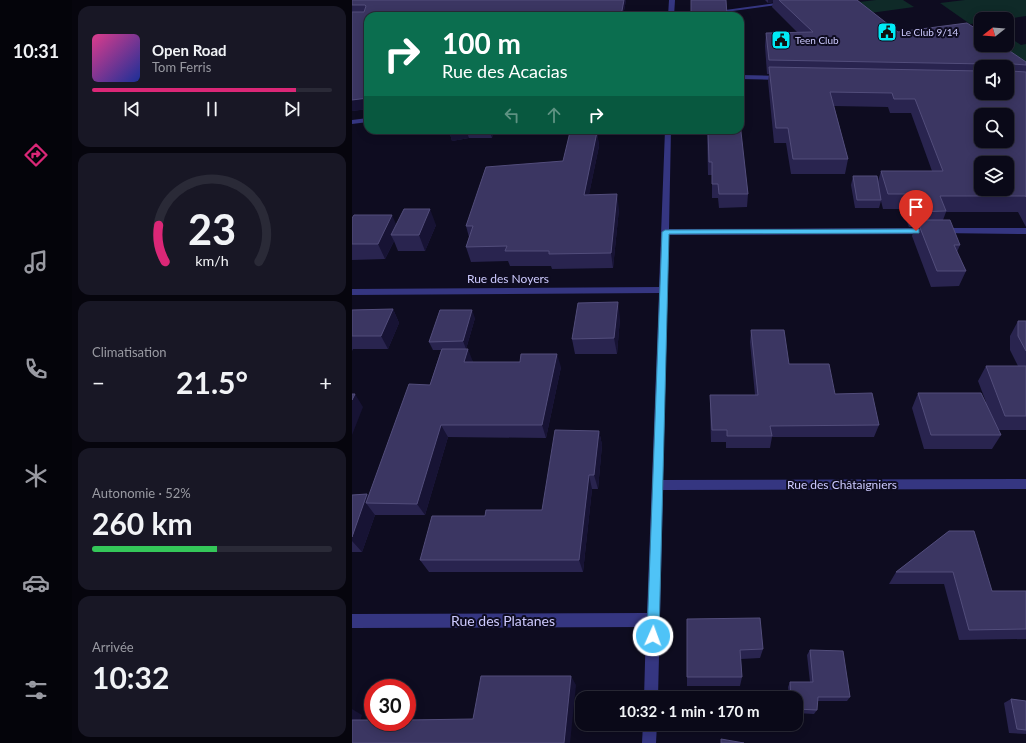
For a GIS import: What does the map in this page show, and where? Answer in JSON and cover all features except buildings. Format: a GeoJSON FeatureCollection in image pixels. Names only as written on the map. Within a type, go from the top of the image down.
{"type":"FeatureCollection","features":[{"type":"Feature","properties":{"kind":"street"},"geometry":{"type":"LineString","coordinates":[[671,12],[672,0]]}},
{"type":"Feature","properties":{"kind":"street"},"geometry":{"type":"LineString","coordinates":[[716,12],[810,0]]}},
{"type":"Feature","properties":{"kind":"street"},"geometry":{"type":"LineString","coordinates":[[744,77],[787,78]]}},
{"type":"Feature","properties":{"kind":"street"},"geometry":{"type":"LineString","coordinates":[[352,122],[364,120]]}},
{"type":"Feature","properties":{"kind":"street"},"geometry":{"type":"LineString","coordinates":[[651,691],[668,134]]}},
{"type":"Feature","properties":{"kind":"street"},"geometry":{"type":"LineString","coordinates":[[665,232],[1026,231]]}},
{"type":"Feature","properties":{"kind":"street","name":"Rue des Noyers"},"geometry":{"type":"LineString","coordinates":[[352,292],[664,290]]}},
{"type":"Feature","properties":{"kind":"street","name":"Rue des Châtaigniers"},"geometry":{"type":"LineString","coordinates":[[657,485],[1026,484]]}},
{"type":"Feature","properties":{"kind":"street","name":"Rue des Platanes"},"geometry":{"type":"LineString","coordinates":[[352,621],[653,620]]}},
{"type":"Feature","properties":{"kind":"street"},"geometry":{"type":"LineString","coordinates":[[649,743],[650,731]]}},
{"type":"Feature","properties":{"kind":"green space"},"geometry":{"type":"Polygon","coordinates":[[[876,0],[903,0],[914,7],[863,14],[850,3],[876,0]]]}},
{"type":"Feature","properties":{"kind":"green space"},"geometry":{"type":"Polygon","coordinates":[[[965,0],[1026,0],[1026,16],[1014,18],[1014,12],[974,12],[974,24],[970,24],[940,3],[965,0]]]}},
{"type":"Feature","properties":{"kind":"green space"},"geometry":{"type":"Polygon","coordinates":[[[1014,40],[1021,45],[1026,44],[1026,78],[1014,71],[1014,60],[978,60],[988,52],[1014,52],[1014,40]]]}},
{"type":"Feature","properties":{"kind":"green space"},"geometry":{"type":"Polygon","coordinates":[[[974,63],[974,70],[957,76],[974,63]]]}},
{"type":"Feature","properties":{"kind":"place","name":"Le Club 9/14"},"geometry":{"type":"Point","coordinates":[887,32]}},
{"type":"Feature","properties":{"kind":"place","name":"Teen Club"},"geometry":{"type":"Point","coordinates":[781,40]}},
{"type":"Feature","properties":{"kind":"route"},"geometry":{"type":"LineString","coordinates":[[653,636],[665,232],[916,231]]}}]}
